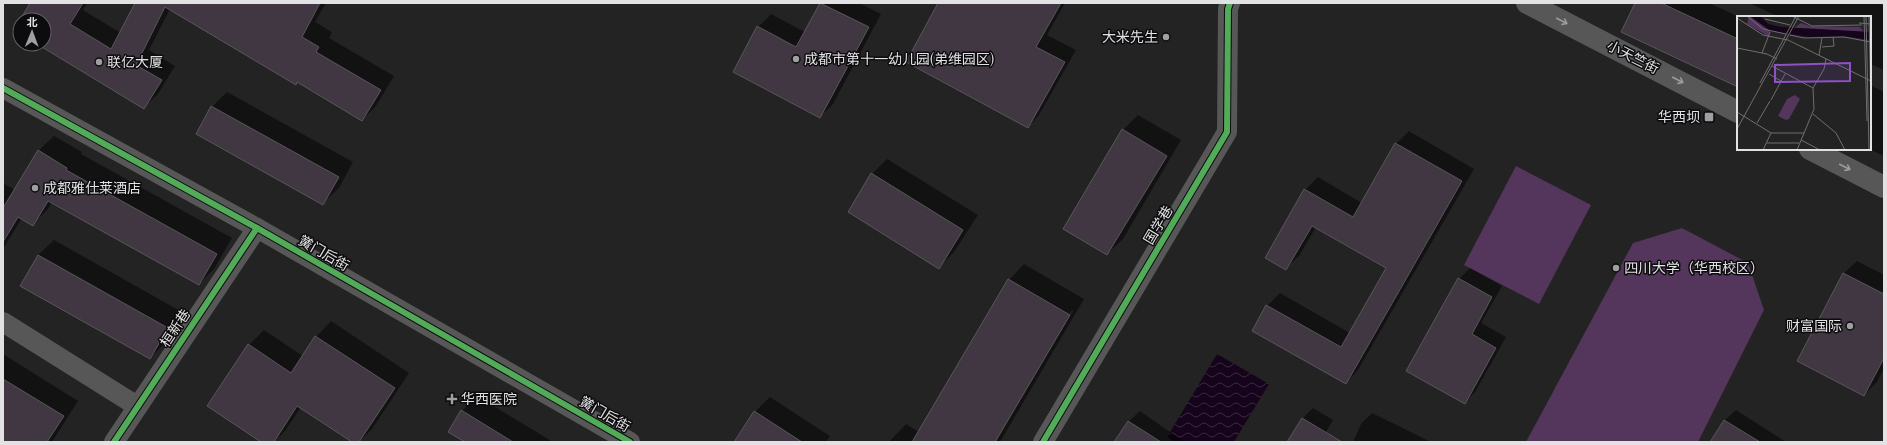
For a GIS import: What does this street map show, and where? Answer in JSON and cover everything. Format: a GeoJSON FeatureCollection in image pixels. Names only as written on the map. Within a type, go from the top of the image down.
{"type":"FeatureCollection","features":[{"type":"Feature","properties":{"kind":"street","name":"国学巷"},"geometry":{"type":"LineString","coordinates":[[1043,442],[1227,132],[1228,8],[1230,3]]}},
{"type":"Feature","properties":{"kind":"street","name":"小天竺街"},"geometry":{"type":"LineString","coordinates":[[1527,3],[1737,111]]}},
{"type":"Feature","properties":{"kind":"street","name":"黉门后街"},"geometry":{"type":"LineString","coordinates":[[3,88],[256,228],[630,442]]}},
{"type":"Feature","properties":{"kind":"street"},"geometry":{"type":"LineString","coordinates":[[1812,150],[1884,187]]}},
{"type":"Feature","properties":{"kind":"street","name":"桓新巷"},"geometry":{"type":"LineString","coordinates":[[114,442],[256,228]]}},
{"type":"Feature","properties":{"kind":"street"},"geometry":{"type":"LineString","coordinates":[[3,322],[137,406]]}},
{"type":"Feature","properties":{"kind":"shaded area"},"geometry":{"type":"Polygon","coordinates":[[[1516,166],[1591,205],[1539,304],[1464,265],[1516,166]]]}},
{"type":"Feature","properties":{"kind":"shaded area"},"geometry":{"type":"Polygon","coordinates":[[[1682,228],[1748,263],[1764,310],[1698,442],[1526,442],[1633,243],[1682,228]]]}},
{"type":"Feature","properties":{"kind":"water"},"geometry":{"type":"Polygon","coordinates":[[[1217,354],[1269,384],[1234,442],[1175,442],[1167,437],[1217,354]]]}},
{"type":"Feature","properties":{"kind":"building"},"geometry":{"type":"Polygon","coordinates":[[[30,3],[83,3],[70,24],[111,49],[135,3],[320,3],[302,37],[319,47],[316,52],[381,90],[362,121],[297,82],[296,85],[165,7],[136,65],[162,80],[144,109],[50,52],[52,52],[52,12],[25,12],[30,3]]]}},
{"type":"Feature","properties":{"kind":"building","name":"成都市第十一幼儿园(弟维园区)"},"geometry":{"type":"Polygon","coordinates":[[[820,3],[869,27],[820,118],[733,72],[757,26],[796,47],[820,3]]]}},
{"type":"Feature","properties":{"kind":"building"},"geometry":{"type":"Polygon","coordinates":[[[938,3],[1061,3],[1036,47],[1065,62],[1028,128],[906,62],[938,3]]]}},
{"type":"Feature","properties":{"kind":"building"},"geometry":{"type":"Polygon","coordinates":[[[1635,3],[1661,3],[1737,39],[1737,87],[1621,32],[1635,3]]]}},
{"type":"Feature","properties":{"kind":"building"},"geometry":{"type":"Polygon","coordinates":[[[211,106],[339,177],[323,205],[196,134],[211,106]]]}},
{"type":"Feature","properties":{"kind":"building"},"geometry":{"type":"Polygon","coordinates":[[[1122,129],[1167,156],[1107,255],[1063,229],[1122,129]]]}},
{"type":"Feature","properties":{"kind":"building"},"geometry":{"type":"Polygon","coordinates":[[[1395,143],[1462,181],[1346,384],[1252,331],[1266,305],[1341,347],[1386,268],[1312,226],[1286,270],[1265,258],[1304,189],[1353,217],[1395,143]]]}},
{"type":"Feature","properties":{"kind":"building"},"geometry":{"type":"Polygon","coordinates":[[[38,150],[67,168],[66,170],[217,254],[199,285],[48,201],[33,226],[18,217],[3,242],[3,208],[38,150]]]}},
{"type":"Feature","properties":{"kind":"building"},"geometry":{"type":"Polygon","coordinates":[[[871,173],[963,230],[939,269],[848,212],[871,173]]]}},
{"type":"Feature","properties":{"kind":"building"},"geometry":{"type":"Polygon","coordinates":[[[38,255],[168,328],[150,359],[20,286],[38,255]]]}},
{"type":"Feature","properties":{"kind":"building","name":"财富国际"},"geometry":{"type":"Polygon","coordinates":[[[1843,273],[1884,294],[1884,358],[1864,396],[1797,361],[1843,273]]]}},
{"type":"Feature","properties":{"kind":"building"},"geometry":{"type":"Polygon","coordinates":[[[1458,278],[1492,297],[1472,334],[1496,348],[1465,404],[1406,371],[1458,278]]]}},
{"type":"Feature","properties":{"kind":"building"},"geometry":{"type":"Polygon","coordinates":[[[1008,279],[1070,315],[995,442],[912,442],[1008,279]]]}},
{"type":"Feature","properties":{"kind":"building"},"geometry":{"type":"Polygon","coordinates":[[[315,336],[395,388],[359,442],[352,442],[297,406],[274,442],[261,442],[207,406],[248,344],[291,373],[315,336]]]}},
{"type":"Feature","properties":{"kind":"building"},"geometry":{"type":"Polygon","coordinates":[[[3,379],[64,416],[47,442],[3,442],[3,379]]]}},
{"type":"Feature","properties":{"kind":"building"},"geometry":{"type":"Polygon","coordinates":[[[461,410],[513,442],[465,442],[448,432],[461,410]]]}},
{"type":"Feature","properties":{"kind":"building"},"geometry":{"type":"Polygon","coordinates":[[[754,411],[802,442],[734,442],[754,411]]]}},
{"type":"Feature","properties":{"kind":"building"},"geometry":{"type":"Polygon","coordinates":[[[1302,418],[1342,442],[1287,442],[1302,418]]]}},
{"type":"Feature","properties":{"kind":"building"},"geometry":{"type":"Polygon","coordinates":[[[1724,420],[1760,442],[1710,442],[1724,420]]]}},
{"type":"Feature","properties":{"kind":"building"},"geometry":{"type":"Polygon","coordinates":[[[1128,421],[1161,442],[1114,442],[1128,421]]]}},
{"type":"Feature","properties":{"kind":"cycle path"},"geometry":{"type":"LineString","coordinates":[[1043,442],[1227,132],[1228,9],[1230,3]]}},
{"type":"Feature","properties":{"kind":"cycle path"},"geometry":{"type":"LineString","coordinates":[[3,88],[257,228],[630,442]]}},
{"type":"Feature","properties":{"kind":"cycle path"},"geometry":{"type":"LineString","coordinates":[[114,442],[257,228]]}},
{"type":"Feature","properties":{"kind":"place","name":"大米先生"},"geometry":{"type":"Point","coordinates":[1166,37]}},
{"type":"Feature","properties":{"kind":"place","name":"成都市第十一幼儿园(弟维园区)"},"geometry":{"type":"Point","coordinates":[796,59]}},
{"type":"Feature","properties":{"kind":"place","name":"联亿大厦"},"geometry":{"type":"Point","coordinates":[99,62]}},
{"type":"Feature","properties":{"kind":"place","name":"华西坝"},"geometry":{"type":"Point","coordinates":[1709,117]}},
{"type":"Feature","properties":{"kind":"place","name":"成都雅仕莱酒店"},"geometry":{"type":"Point","coordinates":[35,188]}},
{"type":"Feature","properties":{"kind":"place","name":"四川大学（华西校区）"},"geometry":{"type":"Point","coordinates":[1616,268]}},
{"type":"Feature","properties":{"kind":"place","name":"财富国际"},"geometry":{"type":"Point","coordinates":[1850,326]}},
{"type":"Feature","properties":{"kind":"place","name":"华西医院"},"geometry":{"type":"Point","coordinates":[452,399]}}]}
